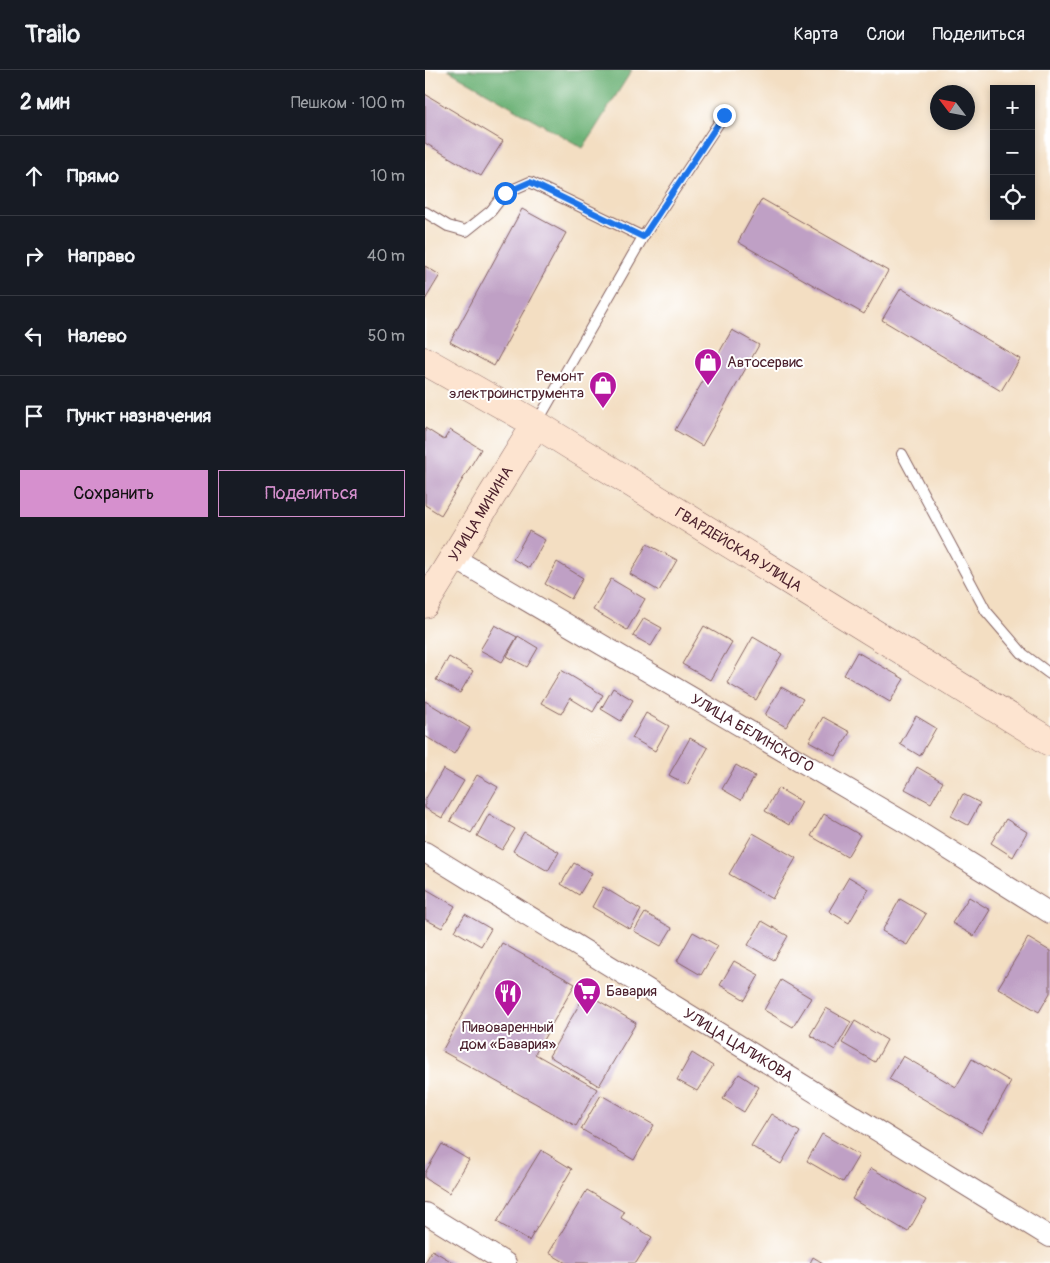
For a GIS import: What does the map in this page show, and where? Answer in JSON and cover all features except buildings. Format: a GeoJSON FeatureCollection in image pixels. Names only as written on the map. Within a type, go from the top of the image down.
{"type":"FeatureCollection","features":[{"type":"Feature","properties":{"kind":"street","name":"ГВАРДЕЙСКАЯ УЛИЦА"},"geometry":{"type":"LineString","coordinates":[[425,361],[536,424],[1050,742]]}},
{"type":"Feature","properties":{"kind":"street","name":"УЛИЦА МИНИНА"},"geometry":{"type":"LineString","coordinates":[[425,604],[536,424]]}},
{"type":"Feature","properties":{"kind":"street","name":"УЛИЦА БЕЛИНСКОГО"},"geometry":{"type":"LineString","coordinates":[[454,558],[916,829],[1050,913]]}},
{"type":"Feature","properties":{"kind":"street","name":"УЛИЦА ЦАЛИКОВА"},"geometry":{"type":"LineString","coordinates":[[425,852],[1050,1238]]}},
{"type":"Feature","properties":{"kind":"street"},"geometry":{"type":"LineString","coordinates":[[425,1213],[506,1263]]}},
{"type":"Feature","properties":{"kind":"lane"},"geometry":{"type":"LineString","coordinates":[[536,424],[643,237],[724,115]]}},
{"type":"Feature","properties":{"kind":"lane"},"geometry":{"type":"LineString","coordinates":[[425,212],[448,226],[466,231],[491,211],[505,193],[530,182],[643,237]]}},
{"type":"Feature","properties":{"kind":"lane"},"geometry":{"type":"LineString","coordinates":[[903,454],[985,611],[1023,654],[1050,674]]}},
{"type":"Feature","properties":{"kind":"green space"},"geometry":{"type":"Polygon","coordinates":[[[448,70],[632,70],[583,148],[448,70]]]}},
{"type":"Feature","properties":{"kind":"place","name":"Автосервис"},"geometry":{"type":"Point","coordinates":[708,386]}},
{"type":"Feature","properties":{"kind":"place","name":"Ремонт электроинструмента"},"geometry":{"type":"Point","coordinates":[603,409]}},
{"type":"Feature","properties":{"kind":"place","name":"Бавария"},"geometry":{"type":"Point","coordinates":[587,1015]}},
{"type":"Feature","properties":{"kind":"place","name":"Пивоваренный дом «Бавария»"},"geometry":{"type":"Point","coordinates":[508,1017]}},
{"type":"Feature","properties":{"kind":"route"},"geometry":{"type":"LineString","coordinates":[[505,193],[530,182],[643,237],[724,115]]}}]}
